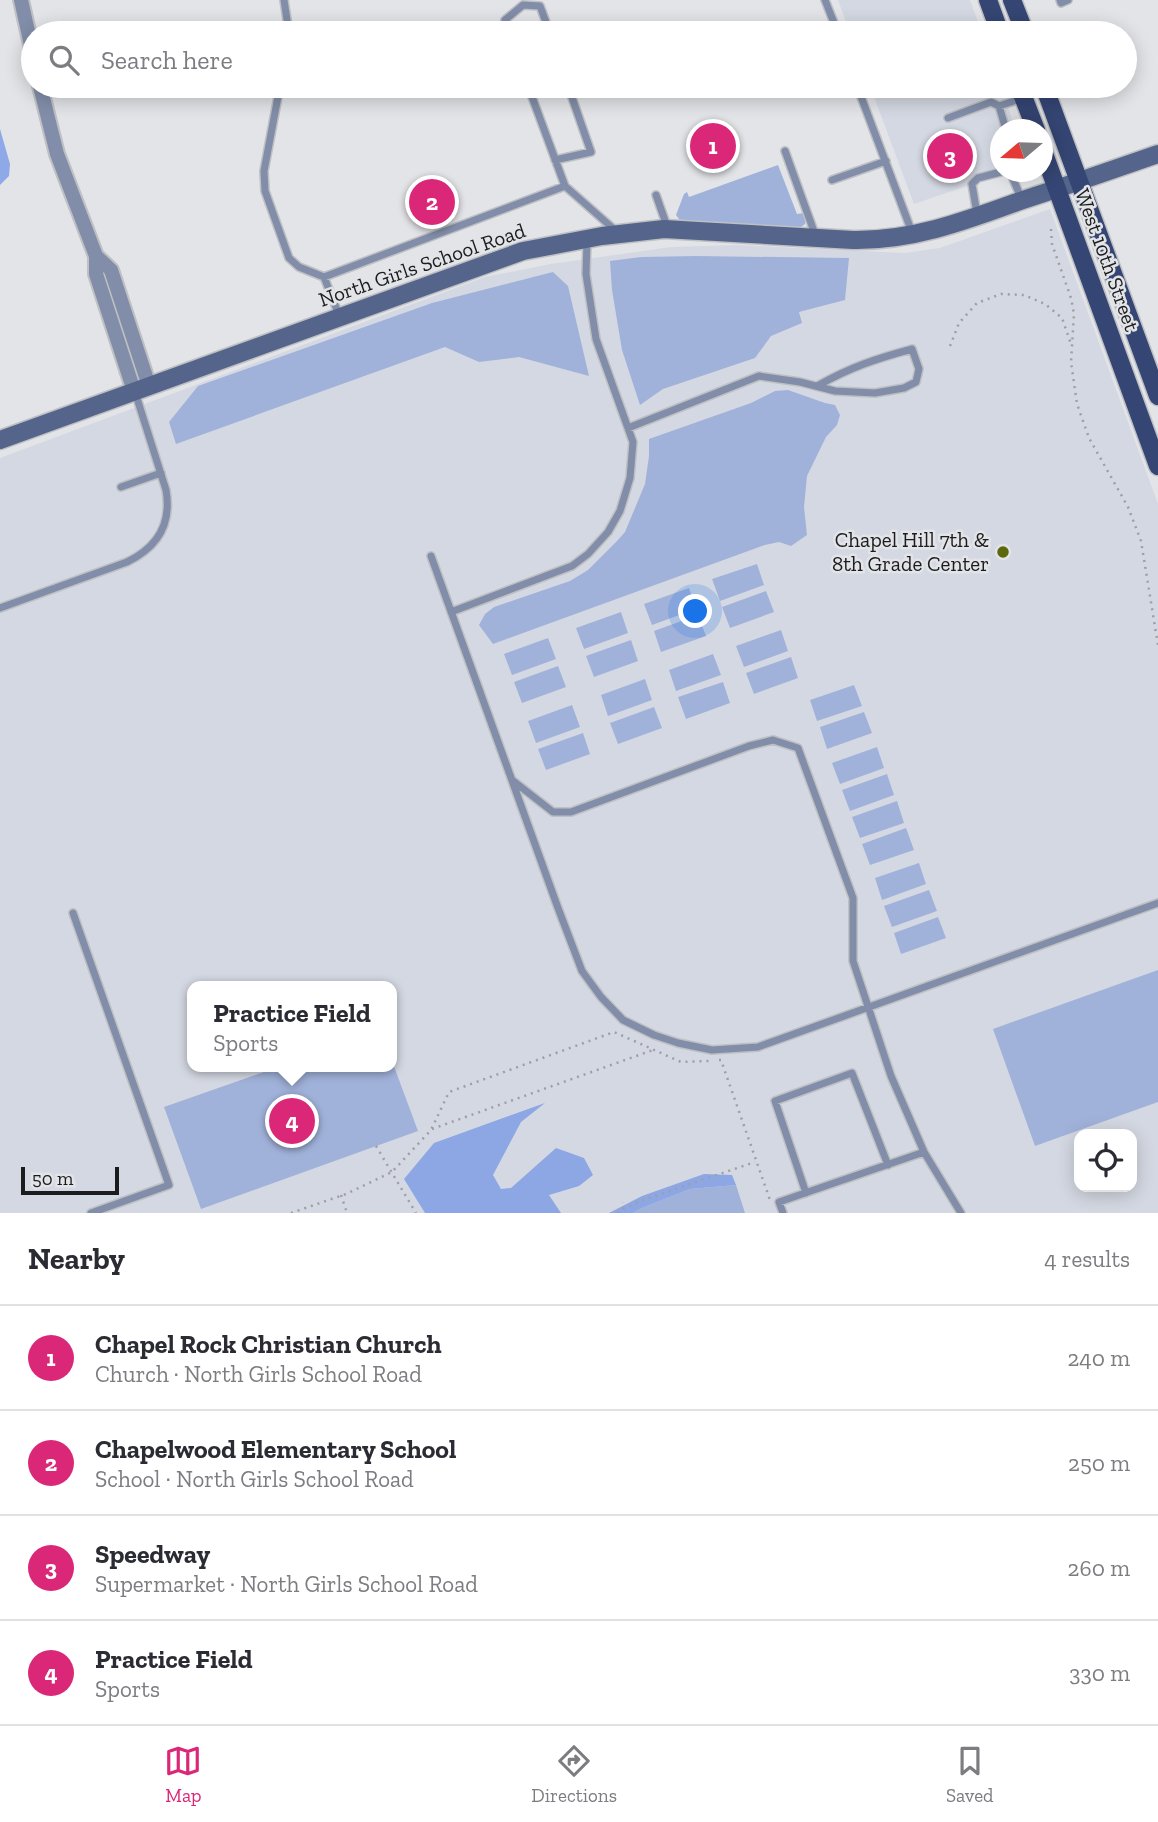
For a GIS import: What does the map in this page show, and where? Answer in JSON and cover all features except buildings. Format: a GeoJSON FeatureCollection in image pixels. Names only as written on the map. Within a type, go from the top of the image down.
{"type":"FeatureCollection","features":[{"type":"Feature","properties":{"kind":"main road"},"geometry":{"type":"LineString","coordinates":[[988,0],[994,21]]}},
{"type":"Feature","properties":{"kind":"main road"},"geometry":{"type":"LineString","coordinates":[[1012,0],[1020,21]]}},
{"type":"Feature","properties":{"kind":"main road"},"geometry":{"type":"LineString","coordinates":[[1023,98],[1031,119]]}},
{"type":"Feature","properties":{"kind":"main road","name":"West 10th Street"},"geometry":{"type":"LineString","coordinates":[[1048,98],[1158,396]]}},
{"type":"Feature","properties":{"kind":"main road","name":"North Girls School Road"},"geometry":{"type":"LineString","coordinates":[[0,440],[523,251],[619,234],[668,229],[871,240],[913,235],[937,230],[1158,155]]}},
{"type":"Feature","properties":{"kind":"main road","name":"West 10th Street"},"geometry":{"type":"LineString","coordinates":[[1053,178],[1158,466]]}},
{"type":"Feature","properties":{"kind":"street"},"geometry":{"type":"LineString","coordinates":[[21,0],[26,21]]}},
{"type":"Feature","properties":{"kind":"street"},"geometry":{"type":"LineString","coordinates":[[43,98],[57,155],[96,256],[96,274],[142,388]]}},
{"type":"Feature","properties":{"kind":"lane"},"geometry":{"type":"LineString","coordinates":[[284,0],[287,21]]}},
{"type":"Feature","properties":{"kind":"lane"},"geometry":{"type":"LineString","coordinates":[[825,0],[833,21]]}},
{"type":"Feature","properties":{"kind":"lane"},"geometry":{"type":"LineString","coordinates":[[1060,0],[1061,3],[1068,0]]}},
{"type":"Feature","properties":{"kind":"lane"},"geometry":{"type":"LineString","coordinates":[[505,21],[523,5],[540,6],[546,21]]}},
{"type":"Feature","properties":{"kind":"lane"},"geometry":{"type":"LineString","coordinates":[[278,98],[264,171],[265,191],[289,258],[299,267],[324,277],[565,186]]}},
{"type":"Feature","properties":{"kind":"lane"},"geometry":{"type":"LineString","coordinates":[[532,98],[565,186],[619,234]]}},
{"type":"Feature","properties":{"kind":"lane"},"geometry":{"type":"LineString","coordinates":[[555,160],[591,152],[572,98]]}},
{"type":"Feature","properties":{"kind":"lane"},"geometry":{"type":"LineString","coordinates":[[862,98],[913,235]]}},
{"type":"Feature","properties":{"kind":"lane"},"geometry":{"type":"LineString","coordinates":[[999,106],[1012,98]]}},
{"type":"Feature","properties":{"kind":"lane"},"geometry":{"type":"LineString","coordinates":[[948,118],[991,102],[999,106],[1003,119]]}},
{"type":"Feature","properties":{"kind":"lane"},"geometry":{"type":"LineString","coordinates":[[785,151],[816,238]]}},
{"type":"Feature","properties":{"kind":"lane"},"geometry":{"type":"LineString","coordinates":[[832,180],[886,161]]}},
{"type":"Feature","properties":{"kind":"lane"},"geometry":{"type":"LineString","coordinates":[[977,216],[972,184],[978,178],[990,175]]}},
{"type":"Feature","properties":{"kind":"lane"},"geometry":{"type":"LineString","coordinates":[[1014,182],[1022,201]]}},
{"type":"Feature","properties":{"kind":"lane"},"geometry":{"type":"LineString","coordinates":[[656,195],[668,229]]}},
{"type":"Feature","properties":{"kind":"lane"},"geometry":{"type":"LineString","coordinates":[[451,612],[572,566],[589,554],[608,532],[620,511],[630,478],[633,442],[596,339],[586,274],[587,239]]}},
{"type":"Feature","properties":{"kind":"lane"},"geometry":{"type":"LineString","coordinates":[[324,277],[340,317]]}},
{"type":"Feature","properties":{"kind":"lane"},"geometry":{"type":"LineString","coordinates":[[628,428],[760,376],[835,391],[875,393],[904,388],[916,382],[919,369],[912,349],[846,370],[817,386]]}},
{"type":"Feature","properties":{"kind":"lane"},"geometry":{"type":"LineString","coordinates":[[0,608],[139,556],[150,547],[163,527],[169,504],[142,388]]}},
{"type":"Feature","properties":{"kind":"lane"},"geometry":{"type":"LineString","coordinates":[[121,487],[161,473]]}},
{"type":"Feature","properties":{"kind":"lane"},"geometry":{"type":"LineString","coordinates":[[430,556],[582,971],[601,997],[623,1020],[654,1035],[712,1050],[758,1046],[1158,903]]}},
{"type":"Feature","properties":{"kind":"lane"},"geometry":{"type":"LineString","coordinates":[[512,780],[553,812],[571,812],[749,746],[774,740],[798,748],[853,898],[853,961],[891,1076],[924,1152],[961,1213]]}},
{"type":"Feature","properties":{"kind":"lane"},"geometry":{"type":"LineString","coordinates":[[74,913],[169,1185],[92,1213]]}},
{"type":"Feature","properties":{"kind":"lane"},"geometry":{"type":"LineString","coordinates":[[806,1193],[775,1101],[852,1073],[888,1165]]}},
{"type":"Feature","properties":{"kind":"lane"},"geometry":{"type":"LineString","coordinates":[[783,1213],[779,1202],[924,1152]]}},
{"type":"Feature","properties":{"kind":"path"},"geometry":{"type":"LineString","coordinates":[[1051,229],[1052,244],[1074,314],[1071,362],[1077,404],[1088,438],[1128,507],[1141,541],[1158,645]]}},
{"type":"Feature","properties":{"kind":"path"},"geometry":{"type":"LineString","coordinates":[[950,346],[959,323],[977,303],[1001,294],[1024,295],[1045,304],[1062,318],[1072,347]]}},
{"type":"Feature","properties":{"kind":"path"},"geometry":{"type":"LineString","coordinates":[[291,1213],[341,1195],[391,1172],[431,1130],[449,1092],[614,1032],[681,1062],[721,1060],[770,1200]]}},
{"type":"Feature","properties":{"kind":"path"},"geometry":{"type":"LineString","coordinates":[[431,1130],[653,1050]]}},
{"type":"Feature","properties":{"kind":"path"},"geometry":{"type":"LineString","coordinates":[[376,1146],[416,1213]]}},
{"type":"Feature","properties":{"kind":"path"},"geometry":{"type":"LineString","coordinates":[[617,1213],[643,1200],[756,1162]]}},
{"type":"Feature","properties":{"kind":"path"},"geometry":{"type":"LineString","coordinates":[[341,1195],[347,1213]]}},
{"type":"Feature","properties":{"kind":"path"},"geometry":{"type":"LineString","coordinates":[[623,1202],[623,1209]]}},
{"type":"Feature","properties":{"kind":"shaded area"},"geometry":{"type":"Polygon","coordinates":[[[838,0],[970,0],[978,21],[846,21],[838,0]]]}},
{"type":"Feature","properties":{"kind":"shaded area"},"geometry":{"type":"Polygon","coordinates":[[[874,98],[1005,98],[1012,119],[990,119],[990,178],[914,204],[874,98]]]}},
{"type":"Feature","properties":{"kind":"shaded area"},"geometry":{"type":"Polygon","coordinates":[[[0,129],[10,164],[9,176],[0,185],[0,129]]]}},
{"type":"Feature","properties":{"kind":"shaded area"},"geometry":{"type":"Polygon","coordinates":[[[778,165],[797,214],[804,213],[806,218],[801,227],[682,223],[676,215],[687,192],[689,197],[778,165]]]}},
{"type":"Feature","properties":{"kind":"shaded area"},"geometry":{"type":"Polygon","coordinates":[[[1050,209],[1158,504],[1158,1213],[0,1213],[0,458],[485,277],[551,264],[671,247],[737,245],[905,253],[940,248],[1050,209]]]}},
{"type":"Feature","properties":{"kind":"shaded area"},"geometry":{"type":"Polygon","coordinates":[[[641,257],[849,258],[845,300],[799,312],[802,323],[771,336],[755,358],[663,389],[640,405],[622,350],[610,261],[641,257]]]}},
{"type":"Feature","properties":{"kind":"shaded area"},"geometry":{"type":"Polygon","coordinates":[[[553,272],[568,286],[589,376],[519,357],[479,362],[445,347],[176,444],[169,422],[198,386],[432,303],[553,272]]]}},
{"type":"Feature","properties":{"kind":"shaded area"},"geometry":{"type":"Polygon","coordinates":[[[788,390],[835,405],[840,415],[837,425],[826,437],[807,476],[804,507],[807,535],[791,546],[779,542],[765,545],[493,644],[479,625],[485,614],[494,607],[570,581],[588,570],[625,532],[645,484],[649,439],[751,403],[775,391],[788,390]]]}},
{"type":"Feature","properties":{"kind":"shaded area"},"geometry":{"type":"Polygon","coordinates":[[[757,564],[764,585],[720,601],[712,579],[757,564]]]}},
{"type":"Feature","properties":{"kind":"shaded area"},"geometry":{"type":"Polygon","coordinates":[[[689,588],[696,609],[652,625],[644,604],[689,588]]]}},
{"type":"Feature","properties":{"kind":"shaded area"},"geometry":{"type":"Polygon","coordinates":[[[766,591],[774,612],[730,628],[722,607],[766,591]]]}},
{"type":"Feature","properties":{"kind":"shaded area"},"geometry":{"type":"Polygon","coordinates":[[[621,612],[628,633],[584,649],[576,628],[621,612]]]}},
{"type":"Feature","properties":{"kind":"shaded area"},"geometry":{"type":"Polygon","coordinates":[[[698,615],[706,636],[661,652],[654,631],[698,615]]]}},
{"type":"Feature","properties":{"kind":"shaded area"},"geometry":{"type":"Polygon","coordinates":[[[781,630],[788,651],[744,667],[736,646],[781,630]]]}},
{"type":"Feature","properties":{"kind":"shaded area"},"geometry":{"type":"Polygon","coordinates":[[[548,638],[556,659],[512,675],[504,654],[548,638]]]}},
{"type":"Feature","properties":{"kind":"shaded area"},"geometry":{"type":"Polygon","coordinates":[[[631,640],[638,661],[594,677],[586,656],[631,640]]]}},
{"type":"Feature","properties":{"kind":"shaded area"},"geometry":{"type":"Polygon","coordinates":[[[713,654],[721,675],[676,691],[669,670],[713,654]]]}},
{"type":"Feature","properties":{"kind":"shaded area"},"geometry":{"type":"Polygon","coordinates":[[[791,657],[798,678],[754,694],[746,673],[791,657]]]}},
{"type":"Feature","properties":{"kind":"shaded area"},"geometry":{"type":"Polygon","coordinates":[[[558,666],[566,687],[522,703],[514,682],[558,666]]]}},
{"type":"Feature","properties":{"kind":"shaded area"},"geometry":{"type":"Polygon","coordinates":[[[645,679],[652,700],[608,716],[601,695],[645,679]]]}},
{"type":"Feature","properties":{"kind":"shaded area"},"geometry":{"type":"Polygon","coordinates":[[[723,682],[730,703],[686,719],[678,697],[723,682]]]}},
{"type":"Feature","properties":{"kind":"shaded area"},"geometry":{"type":"Polygon","coordinates":[[[854,685],[862,706],[817,721],[810,700],[854,685]]]}},
{"type":"Feature","properties":{"kind":"shaded area"},"geometry":{"type":"Polygon","coordinates":[[[572,705],[580,727],[536,743],[528,721],[572,705]]]}},
{"type":"Feature","properties":{"kind":"shaded area"},"geometry":{"type":"Polygon","coordinates":[[[654,707],[662,728],[618,744],[610,723],[654,707]]]}},
{"type":"Feature","properties":{"kind":"shaded area"},"geometry":{"type":"Polygon","coordinates":[[[864,712],[872,733],[827,749],[820,727],[864,712]]]}},
{"type":"Feature","properties":{"kind":"shaded area"},"geometry":{"type":"Polygon","coordinates":[[[583,733],[590,754],[546,770],[538,749],[583,733]]]}},
{"type":"Feature","properties":{"kind":"shaded area"},"geometry":{"type":"Polygon","coordinates":[[[877,747],[884,768],[840,784],[832,763],[877,747]]]}},
{"type":"Feature","properties":{"kind":"shaded area"},"geometry":{"type":"Polygon","coordinates":[[[887,774],[894,795],[850,811],[842,790],[887,774]]]}},
{"type":"Feature","properties":{"kind":"shaded area"},"geometry":{"type":"Polygon","coordinates":[[[897,801],[904,823],[860,838],[852,817],[897,801]]]}},
{"type":"Feature","properties":{"kind":"shaded area"},"geometry":{"type":"Polygon","coordinates":[[[906,828],[914,850],[870,865],[862,844],[906,828]]]}},
{"type":"Feature","properties":{"kind":"shaded area"},"geometry":{"type":"Polygon","coordinates":[[[919,863],[926,884],[882,900],[875,878],[919,863]]]}},
{"type":"Feature","properties":{"kind":"shaded area"},"geometry":{"type":"Polygon","coordinates":[[[929,890],[937,911],[892,927],[884,906],[929,890]]]}},
{"type":"Feature","properties":{"kind":"shaded area"},"geometry":{"type":"Polygon","coordinates":[[[938,917],[946,938],[901,954],[894,933],[938,917]]]}},
{"type":"Feature","properties":{"kind":"shaded area"},"geometry":{"type":"Polygon","coordinates":[[[1158,970],[1158,1102],[1083,1129],[1074,1129],[1074,1132],[1035,1146],[993,1029],[1158,970]]]}},
{"type":"Feature","properties":{"kind":"shaded area"},"geometry":{"type":"Polygon","coordinates":[[[264,1072],[396,1072],[418,1131],[201,1209],[164,1107],[264,1072]]]}},
{"type":"Feature","properties":{"kind":"shaded area"},"geometry":{"type":"Polygon","coordinates":[[[545,1103],[521,1122],[493,1175],[501,1189],[511,1188],[556,1148],[584,1158],[593,1175],[579,1186],[549,1195],[561,1213],[425,1213],[404,1179],[434,1143],[545,1103]]]}},
{"type":"Feature","properties":{"kind":"shaded area"},"geometry":{"type":"Polygon","coordinates":[[[704,1174],[732,1175],[736,1185],[690,1189],[633,1213],[609,1213],[642,1196],[704,1174]]]}},
{"type":"Feature","properties":{"kind":"shaded area"},"geometry":{"type":"Polygon","coordinates":[[[736,1185],[745,1213],[633,1213],[690,1189],[736,1185]]]}},
{"type":"Feature","properties":{"kind":"place","name":"Chapel Rock Christian Church"},"geometry":{"type":"Point","coordinates":[713,146]}},
{"type":"Feature","properties":{"kind":"place","name":"Speedway"},"geometry":{"type":"Point","coordinates":[950,156]}},
{"type":"Feature","properties":{"kind":"place","name":"Chapelwood Elementary School"},"geometry":{"type":"Point","coordinates":[432,202]}},
{"type":"Feature","properties":{"kind":"place","name":"Chapel Hill 7th & 8th Grade Center"},"geometry":{"type":"Point","coordinates":[1003,552]}},
{"type":"Feature","properties":{"kind":"place","name":"Practice Field"},"geometry":{"type":"Point","coordinates":[292,1121]}}]}
